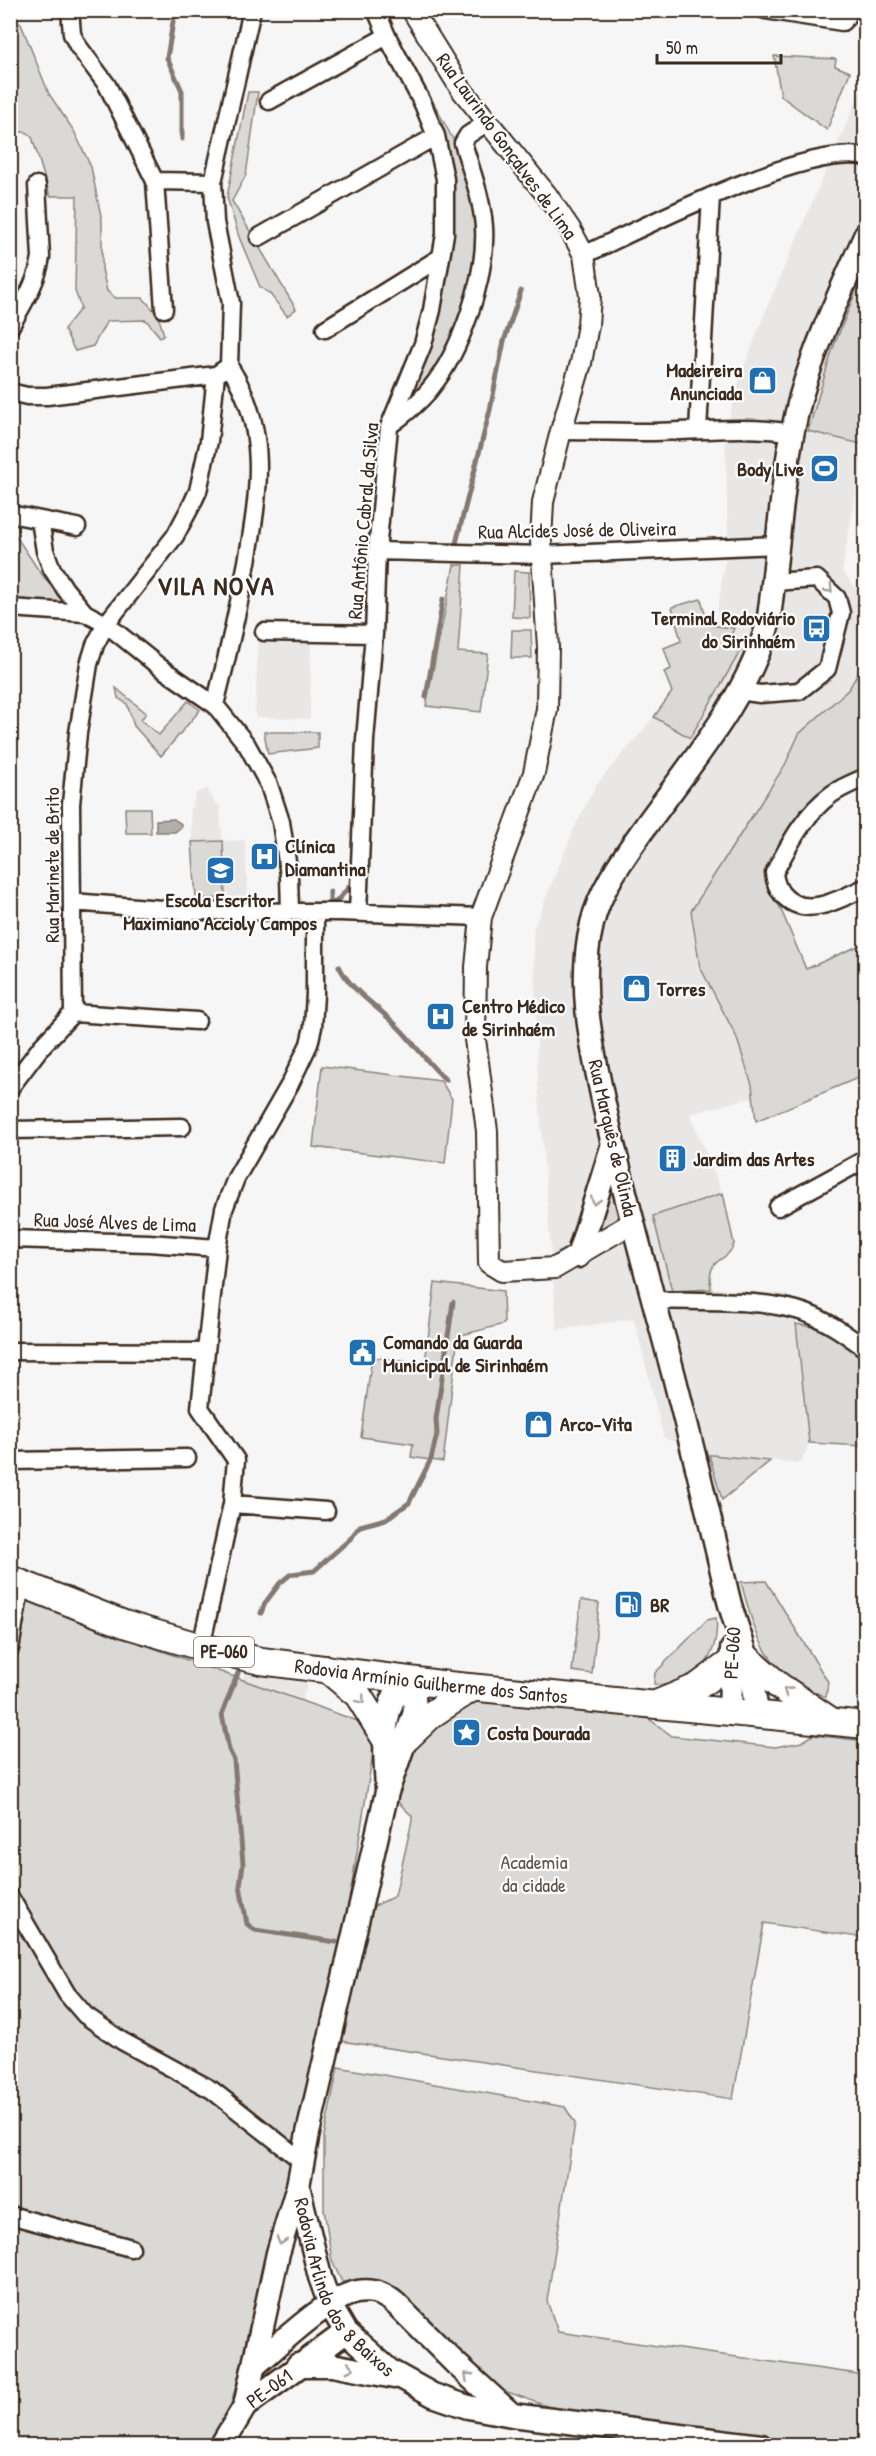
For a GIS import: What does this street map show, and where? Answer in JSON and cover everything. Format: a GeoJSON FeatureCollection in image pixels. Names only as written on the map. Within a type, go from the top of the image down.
{"type":"FeatureCollection","features":[{"type":"Feature","properties":{"kind":"main road","name":"Rua Marquês de Olinda"},"geometry":{"type":"LineString","coordinates":[[733,1617],[613,1145],[588,1027],[586,954],[592,923],[600,899],[631,846],[711,736],[739,691],[763,642],[768,624],[793,434],[801,395],[819,343],[866,234]]}},
{"type":"Feature","properties":{"kind":"main road"},"geometry":{"type":"LineString","coordinates":[[578,1256],[613,1145]]}},
{"type":"Feature","properties":{"kind":"main road","name":"Rodovia Armínio Guilherme dos Santos"},"geometry":{"type":"LineString","coordinates":[[16,1582],[124,1624],[201,1647],[261,1661],[326,1668],[404,1681],[866,1725]]}},
{"type":"Feature","properties":{"kind":"main road","name":"PE-060"},"geometry":{"type":"LineString","coordinates":[[733,1617],[739,1660],[758,1716]]}},
{"type":"Feature","properties":{"kind":"main road"},"geometry":{"type":"LineString","coordinates":[[651,1706],[697,1687],[739,1660],[831,1720]]}},
{"type":"Feature","properties":{"kind":"main road","name":"PE-060"},"geometry":{"type":"LineString","coordinates":[[730,1713],[739,1660]]}},
{"type":"Feature","properties":{"kind":"main road"},"geometry":{"type":"LineString","coordinates":[[326,1668],[358,1695],[396,1739],[472,1688]]}},
{"type":"Feature","properties":{"kind":"main road","name":"Rodovia Arlindo dos 8 Baixos"},"geometry":{"type":"LineString","coordinates":[[404,1681],[388,1706],[396,1739],[387,1792],[298,2186],[320,2277],[330,2305],[346,2332],[369,2354],[401,2378],[453,2402],[512,2415],[760,2445]]}},
{"type":"Feature","properties":{"kind":"main road","name":"PE-061"},"geometry":{"type":"LineString","coordinates":[[221,2445],[245,2406],[278,2253],[298,2186]]}},
{"type":"Feature","properties":{"kind":"main road"},"geometry":{"type":"LineString","coordinates":[[255,2365],[344,2296],[360,2291],[377,2292],[388,2296],[468,2376],[512,2415]]}},
{"type":"Feature","properties":{"kind":"main road","name":"PE-061"},"geometry":{"type":"LineString","coordinates":[[245,2406],[346,2332]]}},
{"type":"Feature","properties":{"kind":"main road","name":"PE-061"},"geometry":{"type":"LineString","coordinates":[[298,2365],[332,2365],[401,2378]]}},
{"type":"Feature","properties":{"kind":"street"},"geometry":{"type":"LineString","coordinates":[[70,10],[72,34],[107,85],[154,181],[164,309]]}},
{"type":"Feature","properties":{"kind":"street","name":"Rua Marinete de Brito"},"geometry":{"type":"LineString","coordinates":[[73,1013],[71,804],[78,733],[89,664],[95,645],[106,624],[176,536],[198,491],[223,371],[231,303],[215,222],[213,182],[252,10]]}},
{"type":"Feature","properties":{"kind":"street","name":"Rua Antônio Cabral da Silva"},"geometry":{"type":"LineString","coordinates":[[358,913],[377,551],[389,427],[423,344],[432,310],[446,234],[445,179],[436,136],[423,104],[376,10]]}},
{"type":"Feature","properties":{"kind":"street","name":"Rua Laurindo Gonçalves de Lima"},"geometry":{"type":"LineString","coordinates":[[412,10],[461,89],[546,194],[570,229],[584,255],[590,296],[588,325],[581,363],[543,502],[542,555],[548,647],[548,709],[534,773],[482,917],[476,967],[475,1039],[487,1131],[489,1263],[502,1271],[555,1268],[632,1223]]}},
{"type":"Feature","properties":{"kind":"street"},"geometry":{"type":"LineString","coordinates":[[765,10],[842,22],[847,18],[849,10]]}},
{"type":"Feature","properties":{"kind":"street"},"geometry":{"type":"LineString","coordinates":[[269,101],[387,36]]}},
{"type":"Feature","properties":{"kind":"street"},"geometry":{"type":"LineString","coordinates":[[389,427],[429,391],[442,374],[465,327],[480,269],[484,236],[477,188],[463,142],[468,135],[488,123]]}},
{"type":"Feature","properties":{"kind":"street"},"geometry":{"type":"LineString","coordinates":[[259,237],[436,136]]}},
{"type":"Feature","properties":{"kind":"street"},"geometry":{"type":"LineString","coordinates":[[584,255],[711,196],[808,160],[847,154],[866,157]]}},
{"type":"Feature","properties":{"kind":"street"},"geometry":{"type":"LineString","coordinates":[[154,181],[213,182]]}},
{"type":"Feature","properties":{"kind":"street"},"geometry":{"type":"LineString","coordinates":[[10,327],[31,290],[40,268],[38,185]]}},
{"type":"Feature","properties":{"kind":"street"},"geometry":{"type":"LineString","coordinates":[[698,429],[711,196]]}},
{"type":"Feature","properties":{"kind":"street"},"geometry":{"type":"LineString","coordinates":[[325,329],[441,257]]}},
{"type":"Feature","properties":{"kind":"street"},"geometry":{"type":"LineString","coordinates":[[10,392],[27,396],[47,396],[223,371],[240,382],[258,443],[260,468],[254,518],[235,626],[215,705]]}},
{"type":"Feature","properties":{"kind":"street"},"geometry":{"type":"LineString","coordinates":[[561,431],[654,432],[764,428],[793,434]]}},
{"type":"Feature","properties":{"kind":"street"},"geometry":{"type":"LineString","coordinates":[[10,514],[77,527]]}},
{"type":"Feature","properties":{"kind":"street"},"geometry":{"type":"LineString","coordinates":[[40,520],[45,551],[52,569],[65,590],[85,613],[106,624],[161,668],[215,705],[244,739],[269,785],[282,822],[289,875],[290,912]]}},
{"type":"Feature","properties":{"kind":"street","name":"Rua Alcides José de Oliveira"},"geometry":{"type":"LineString","coordinates":[[377,551],[542,555],[778,545]]}},
{"type":"Feature","properties":{"kind":"street"},"geometry":{"type":"LineString","coordinates":[[739,691],[760,694],[799,691],[823,674],[830,664],[841,613],[837,598],[827,585],[817,579],[774,582]]}},
{"type":"Feature","properties":{"kind":"street"},"geometry":{"type":"LineString","coordinates":[[10,608],[85,613]]}},
{"type":"Feature","properties":{"kind":"street"},"geometry":{"type":"LineString","coordinates":[[264,632],[374,633]]}},
{"type":"Feature","properties":{"kind":"street"},"geometry":{"type":"LineString","coordinates":[[866,777],[834,792],[812,813],[792,840],[774,873],[777,889],[798,906],[813,907],[834,901],[866,887]]}},
{"type":"Feature","properties":{"kind":"street"},"geometry":{"type":"LineString","coordinates":[[72,902],[188,911],[327,912],[482,917]]}},
{"type":"Feature","properties":{"kind":"street"},"geometry":{"type":"LineString","coordinates":[[201,1647],[232,1504],[236,1460],[201,1408],[217,1248],[228,1195],[290,1084],[309,1044],[327,912]]}},
{"type":"Feature","properties":{"kind":"street"},"geometry":{"type":"LineString","coordinates":[[10,1088],[41,1047],[73,1013],[197,1021]]}},
{"type":"Feature","properties":{"kind":"street"},"geometry":{"type":"LineString","coordinates":[[10,1130],[182,1127]]}},
{"type":"Feature","properties":{"kind":"street"},"geometry":{"type":"LineString","coordinates":[[778,1207],[866,1159]]}},
{"type":"Feature","properties":{"kind":"street","name":"Rua José Alves de Lima"},"geometry":{"type":"LineString","coordinates":[[10,1239],[149,1243],[217,1248]]}},
{"type":"Feature","properties":{"kind":"street"},"geometry":{"type":"LineString","coordinates":[[654,1300],[786,1306],[808,1313],[832,1325],[866,1349]]}},
{"type":"Feature","properties":{"kind":"street"},"geometry":{"type":"LineString","coordinates":[[10,1351],[206,1352]]}},
{"type":"Feature","properties":{"kind":"street"},"geometry":{"type":"LineString","coordinates":[[10,1461],[187,1458]]}},
{"type":"Feature","properties":{"kind":"street"},"geometry":{"type":"LineString","coordinates":[[232,1504],[326,1511]]}},
{"type":"Feature","properties":{"kind":"street"},"geometry":{"type":"LineString","coordinates":[[10,1649],[16,1582]]}},
{"type":"Feature","properties":{"kind":"street"},"geometry":{"type":"LineString","coordinates":[[10,1897],[67,1994],[85,2015],[122,2041],[212,2090],[302,2161]]}},
{"type":"Feature","properties":{"kind":"street"},"geometry":{"type":"LineString","coordinates":[[10,2215],[131,2248]]}},
{"type":"Feature","properties":{"kind":"shaded area"},"geometry":{"type":"Polygon","coordinates":[[[865,80],[865,442],[842,571],[859,592],[864,615],[865,642],[862,666],[849,689],[799,734],[785,765],[691,911],[700,967],[736,1036],[754,1097],[690,1114],[724,1197],[734,1244],[733,1249],[715,1263],[710,1271],[711,1288],[787,1294],[796,1324],[809,1443],[801,1463],[709,1455],[664,1438],[634,1319],[557,1330],[538,1084],[533,930],[575,826],[596,785],[654,717],[690,738],[741,650],[728,643],[734,628],[715,626],[728,540],[725,435],[738,383],[767,307],[865,80]]]}},
{"type":"Feature","properties":{"kind":"shaded area"},"geometry":{"type":"Polygon","coordinates":[[[258,637],[311,640],[310,719],[255,717],[258,637]]]}},
{"type":"Feature","properties":{"kind":"shaded area","name":"Escola Escritor Maximiano Accioly Campos"},"geometry":{"type":"Polygon","coordinates":[[[207,788],[216,805],[220,805],[222,841],[245,840],[248,897],[196,899],[190,808],[193,807],[195,794],[207,788]]]}},
{"type":"Feature","properties":{"kind":"shaded area"},"geometry":{"type":"Polygon","coordinates":[[[174,819],[181,824],[175,832],[156,832],[156,820],[174,819]]]}},
{"type":"Feature","properties":{"kind":"shaded area"},"geometry":{"type":"Polygon","coordinates":[[[244,1669],[308,1680],[294,1732],[242,1715],[244,1669]]]}},
{"type":"Feature","properties":{"kind":"green space"},"geometry":{"type":"Polygon","coordinates":[[[10,11],[16,11],[14,19],[21,24],[49,94],[74,131],[91,167],[102,221],[102,269],[107,291],[116,298],[143,298],[158,315],[164,335],[160,337],[146,320],[107,321],[93,346],[75,351],[64,329],[81,308],[75,291],[77,196],[50,196],[32,137],[26,132],[11,132],[10,11]]]}},
{"type":"Feature","properties":{"kind":"green space"},"geometry":{"type":"Polygon","coordinates":[[[774,56],[836,59],[835,66],[850,72],[827,130],[781,96],[774,56]]]}},
{"type":"Feature","properties":{"kind":"green space"},"geometry":{"type":"Polygon","coordinates":[[[248,92],[258,92],[246,175],[232,201],[296,309],[287,316],[270,294],[260,287],[239,237],[227,197],[248,92]]]}},
{"type":"Feature","properties":{"kind":"green space"},"geometry":{"type":"Polygon","coordinates":[[[428,92],[457,147],[470,189],[479,232],[461,319],[426,385],[406,403],[449,237],[425,94],[428,92]]]}},
{"type":"Feature","properties":{"kind":"green space"},"geometry":{"type":"Polygon","coordinates":[[[865,269],[865,445],[808,431],[833,348],[865,269]]]}},
{"type":"Feature","properties":{"kind":"green space"},"geometry":{"type":"Polygon","coordinates":[[[11,534],[16,536],[37,568],[69,609],[11,603],[11,534]]]}},
{"type":"Feature","properties":{"kind":"green space"},"geometry":{"type":"Polygon","coordinates":[[[454,565],[464,565],[458,652],[488,654],[481,712],[426,706],[454,565]]]}},
{"type":"Feature","properties":{"kind":"green space"},"geometry":{"type":"Polygon","coordinates":[[[514,571],[529,572],[530,618],[512,617],[514,571]]]}},
{"type":"Feature","properties":{"kind":"green space"},"geometry":{"type":"Polygon","coordinates":[[[701,599],[708,625],[734,628],[728,643],[741,650],[690,738],[654,717],[672,692],[664,672],[671,669],[664,648],[681,641],[672,607],[701,599]]]}},
{"type":"Feature","properties":{"kind":"green space"},"geometry":{"type":"Polygon","coordinates":[[[512,630],[531,630],[532,658],[511,658],[512,630]]]}},
{"type":"Feature","properties":{"kind":"green space"},"geometry":{"type":"Polygon","coordinates":[[[865,642],[865,770],[832,786],[769,881],[806,969],[865,943],[865,1075],[756,1121],[752,1085],[736,1036],[700,967],[691,911],[785,765],[799,734],[849,689],[862,666],[865,642]]]}},
{"type":"Feature","properties":{"kind":"green space"},"geometry":{"type":"Polygon","coordinates":[[[116,688],[146,713],[141,720],[159,735],[188,701],[200,710],[161,756],[134,726],[127,704],[118,698],[116,688]]]}},
{"type":"Feature","properties":{"kind":"green space"},"geometry":{"type":"Polygon","coordinates":[[[264,732],[318,732],[318,748],[268,754],[264,732]]]}},
{"type":"Feature","properties":{"kind":"green space"},"geometry":{"type":"Polygon","coordinates":[[[125,808],[150,808],[151,833],[126,833],[125,808]]]}},
{"type":"Feature","properties":{"kind":"green space"},"geometry":{"type":"Polygon","coordinates":[[[223,841],[225,898],[196,899],[192,842],[223,841]]]}},
{"type":"Feature","properties":{"kind":"green space"},"geometry":{"type":"Polygon","coordinates":[[[322,1066],[441,1081],[452,1099],[445,1163],[313,1147],[322,1066]]]}},
{"type":"Feature","properties":{"kind":"green space"},"geometry":{"type":"Polygon","coordinates":[[[610,1177],[620,1221],[587,1243],[610,1177]]]}},
{"type":"Feature","properties":{"kind":"green space"},"geometry":{"type":"Polygon","coordinates":[[[723,1193],[734,1244],[731,1251],[714,1265],[710,1278],[711,1289],[672,1291],[653,1216],[723,1193]]]}},
{"type":"Feature","properties":{"kind":"green space"},"geometry":{"type":"Polygon","coordinates":[[[435,1283],[503,1291],[504,1324],[458,1336],[443,1462],[411,1457],[413,1444],[361,1437],[372,1357],[425,1363],[435,1283]]]}},
{"type":"Feature","properties":{"kind":"green space"},"geometry":{"type":"Polygon","coordinates":[[[796,1324],[823,1329],[865,1360],[865,1446],[809,1443],[796,1324]]]}},
{"type":"Feature","properties":{"kind":"green space"},"geometry":{"type":"Polygon","coordinates":[[[709,1455],[712,1455],[770,1461],[722,1500],[709,1455]]]}},
{"type":"Feature","properties":{"kind":"green space"},"geometry":{"type":"Polygon","coordinates":[[[11,1574],[151,1647],[377,1728],[324,2058],[227,2419],[211,2445],[11,2445],[11,1574]]]}},
{"type":"Feature","properties":{"kind":"green space"},"geometry":{"type":"Polygon","coordinates":[[[766,1581],[828,1682],[826,1697],[789,1676],[777,1665],[759,1638],[741,1582],[766,1581]]]}},
{"type":"Feature","properties":{"kind":"green space"},"geometry":{"type":"Polygon","coordinates":[[[581,1600],[599,1603],[592,1674],[572,1671],[581,1600]]]}},
{"type":"Feature","properties":{"kind":"green space"},"geometry":{"type":"Polygon","coordinates":[[[716,1618],[714,1646],[702,1668],[681,1682],[654,1684],[655,1673],[707,1620],[716,1618]]]}},
{"type":"Feature","properties":{"kind":"green space","name":"Academia da cidade"},"geometry":{"type":"Polygon","coordinates":[[[484,1700],[633,1707],[672,1736],[775,1747],[802,1742],[813,1735],[865,1741],[865,1938],[764,1923],[733,2099],[341,2041],[368,1909],[395,1896],[412,1816],[392,1796],[412,1744],[461,1704],[484,1700]]]}},
{"type":"Feature","properties":{"kind":"green space"},"geometry":{"type":"Polygon","coordinates":[[[338,2067],[565,2107],[575,2123],[547,2301],[558,2332],[865,2375],[865,2445],[820,2445],[552,2408],[502,2390],[467,2366],[412,2302],[389,2285],[367,2279],[342,2282],[332,2261],[324,2209],[324,2136],[338,2067]]]}},
{"type":"Feature","properties":{"kind":"waterway"},"geometry":{"type":"LineString","coordinates":[[175,10],[167,58],[182,91],[182,139]]}},
{"type":"Feature","properties":{"kind":"waterway"},"geometry":{"type":"LineString","coordinates":[[454,551],[490,410],[504,341],[521,291]]}},
{"type":"Feature","properties":{"kind":"waterway"},"geometry":{"type":"LineString","coordinates":[[426,697],[443,599]]}},
{"type":"Feature","properties":{"kind":"waterway"},"geometry":{"type":"LineString","coordinates":[[330,892],[330,903],[336,902],[351,885]]}},
{"type":"Feature","properties":{"kind":"waterway"},"geometry":{"type":"LineString","coordinates":[[339,966],[351,984],[398,1027],[446,1080]]}},
{"type":"Feature","properties":{"kind":"waterway"},"geometry":{"type":"LineString","coordinates":[[261,1613],[265,1603],[280,1583],[291,1574],[314,1571],[350,1539],[360,1526],[386,1519],[409,1503],[431,1459],[437,1434],[436,1419],[453,1302]]}},
{"type":"Feature","properties":{"kind":"waterway"},"geometry":{"type":"LineString","coordinates":[[238,1673],[222,1714],[229,1750],[234,1760],[243,1864],[240,1886],[247,1924],[255,1930],[336,1942]]}},
{"type":"Feature","properties":{"kind":"place","name":"Madeireira Anunciada"},"geometry":{"type":"Point","coordinates":[763,381]}},
{"type":"Feature","properties":{"kind":"place","name":"Body Live"},"geometry":{"type":"Point","coordinates":[825,469]}},
{"type":"Feature","properties":{"kind":"place","name":"Terminal Rodoviário do Sirinhaém"},"geometry":{"type":"Point","coordinates":[816,629]}},
{"type":"Feature","properties":{"kind":"place","name":"Clínica Diamantina"},"geometry":{"type":"Point","coordinates":[264,857]}},
{"type":"Feature","properties":{"kind":"place","name":"Escola Escritor Maximiano Accioly Campos"},"geometry":{"type":"Point","coordinates":[220,870]}},
{"type":"Feature","properties":{"kind":"place","name":"Torres"},"geometry":{"type":"Point","coordinates":[636,989]}},
{"type":"Feature","properties":{"kind":"place","name":"Centro Médico de Sirinhaém"},"geometry":{"type":"Point","coordinates":[441,1017]}},
{"type":"Feature","properties":{"kind":"place","name":"Jardim das Artes"},"geometry":{"type":"Point","coordinates":[672,1159]}},
{"type":"Feature","properties":{"kind":"place","name":"Comando da Guarda Municipal de Sirinhaém"},"geometry":{"type":"Point","coordinates":[362,1353]}},
{"type":"Feature","properties":{"kind":"place","name":"Arco-Vita"},"geometry":{"type":"Point","coordinates":[539,1424]}},
{"type":"Feature","properties":{"kind":"place","name":"BR"},"geometry":{"type":"Point","coordinates":[629,1605]}},
{"type":"Feature","properties":{"kind":"place","name":"Costa Dourada"},"geometry":{"type":"Point","coordinates":[466,1733]}},
{"type":"Feature","properties":{"kind":"district","name":"VILA NOVA"},"geometry":{"type":"Point","coordinates":[216,586]}}]}
